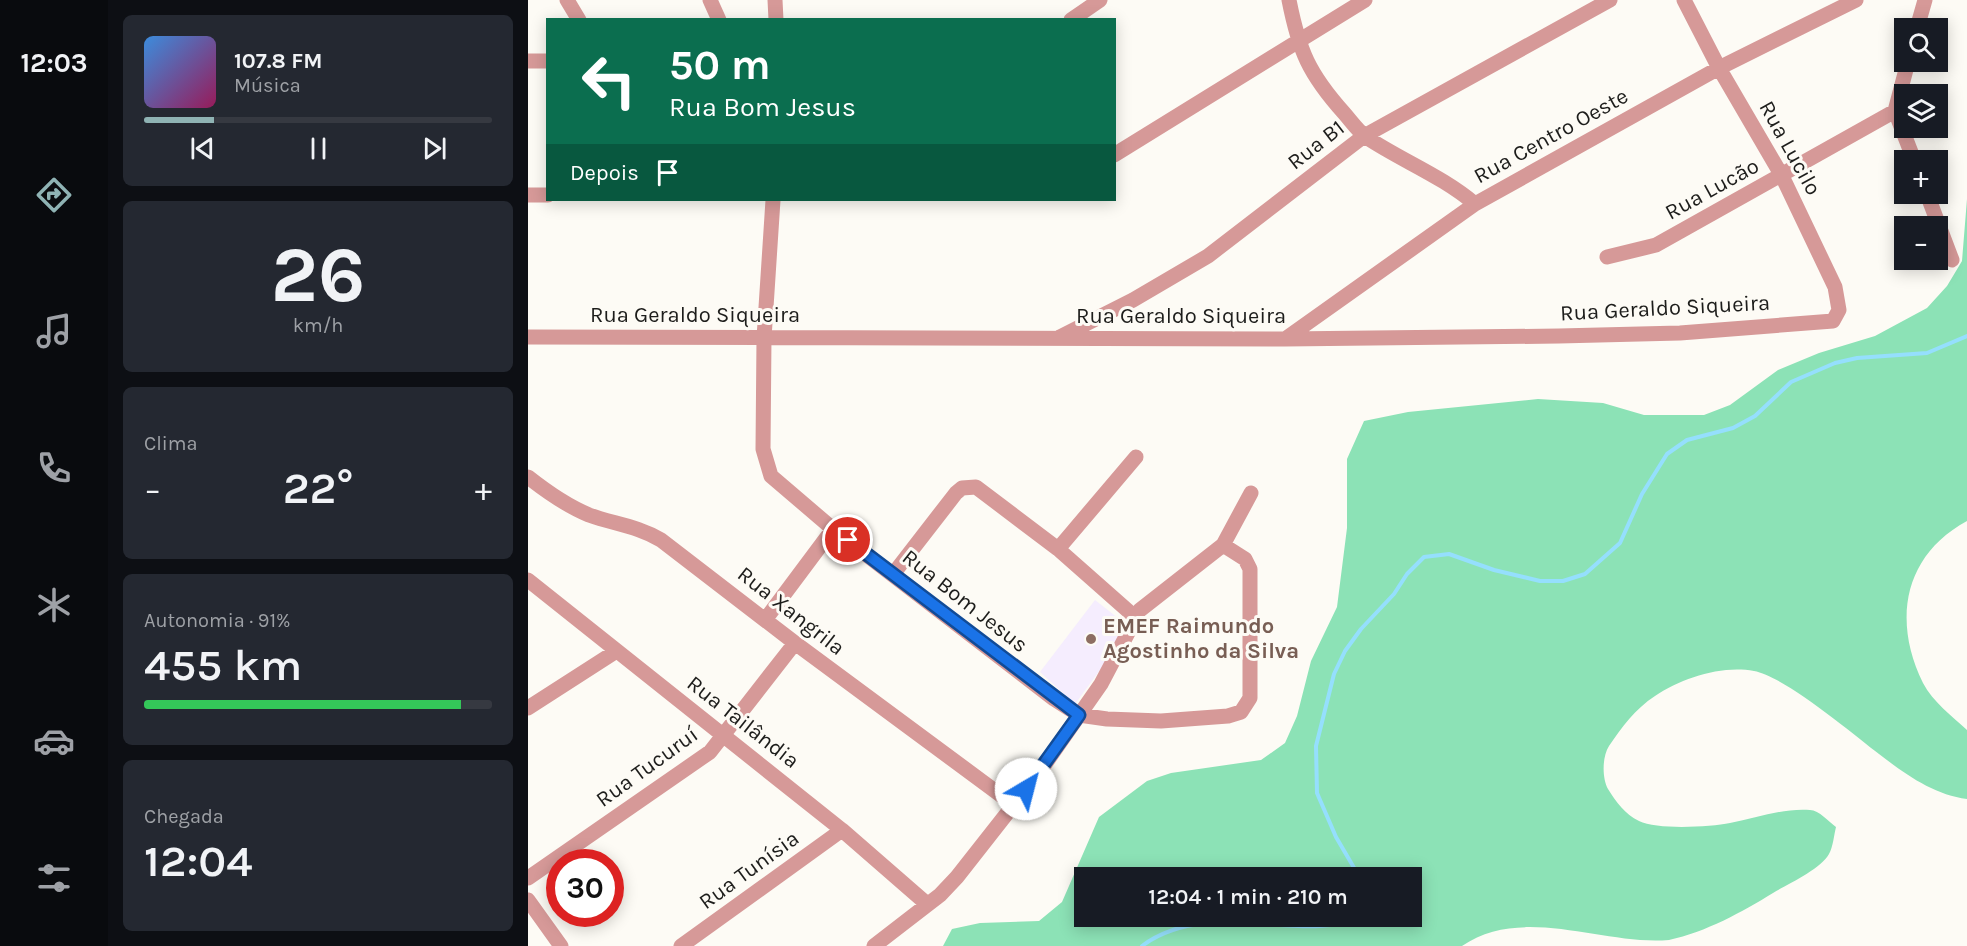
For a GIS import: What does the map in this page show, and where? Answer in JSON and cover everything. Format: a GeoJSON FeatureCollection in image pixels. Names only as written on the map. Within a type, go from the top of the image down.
{"type":"FeatureCollection","features":[{"type":"Feature","properties":{"kind":"street"},"geometry":{"type":"LineString","coordinates":[[567,0],[578,18]]}},
{"type":"Feature","properties":{"kind":"street"},"geometry":{"type":"LineString","coordinates":[[710,0],[718,18]]}},
{"type":"Feature","properties":{"kind":"street"},"geometry":{"type":"LineString","coordinates":[[776,0],[776,18]]}},
{"type":"Feature","properties":{"kind":"street"},"geometry":{"type":"LineString","coordinates":[[1074,18],[1100,0]]}},
{"type":"Feature","properties":{"kind":"street"},"geometry":{"type":"LineString","coordinates":[[1289,0],[1297,40],[1322,88],[1364,136],[1440,178],[1475,204]]}},
{"type":"Feature","properties":{"kind":"street"},"geometry":{"type":"LineString","coordinates":[[1116,153],[1365,0]]}},
{"type":"Feature","properties":{"kind":"street","name":"Rua B1"},"geometry":{"type":"LineString","coordinates":[[1057,338],[1133,300],[1208,256],[1364,136],[1610,0]]}},
{"type":"Feature","properties":{"kind":"street","name":"Rua Lucilo"},"geometry":{"type":"LineString","coordinates":[[1684,0],[1719,68],[1782,176],[1837,290],[1839,310],[1833,321]]}},
{"type":"Feature","properties":{"kind":"street","name":"Rua Centro Oeste"},"geometry":{"type":"LineString","coordinates":[[1285,339],[1475,204],[1719,68],[1856,0]]}},
{"type":"Feature","properties":{"kind":"street"},"geometry":{"type":"LineString","coordinates":[[1920,18],[1925,0]]}},
{"type":"Feature","properties":{"kind":"street"},"geometry":{"type":"LineString","coordinates":[[528,61],[546,61]]}},
{"type":"Feature","properties":{"kind":"street","name":"Rua Lucão"},"geometry":{"type":"LineString","coordinates":[[1607,257],[1656,245],[1894,112]]}},
{"type":"Feature","properties":{"kind":"street"},"geometry":{"type":"LineString","coordinates":[[528,195],[546,195]]}},
{"type":"Feature","properties":{"kind":"street","name":"Rua Bom Jesus"},"geometry":{"type":"LineString","coordinates":[[773,201],[764,338],[765,462],[773,479],[833,529],[1079,715]]}},
{"type":"Feature","properties":{"kind":"street"},"geometry":{"type":"LineString","coordinates":[[1930,204],[1952,260]]}},
{"type":"Feature","properties":{"kind":"street","name":"Rua Geraldo Siqueira"},"geometry":{"type":"LineString","coordinates":[[528,336],[1285,339],[1680,333],[1833,321]]}},
{"type":"Feature","properties":{"kind":"street"},"geometry":{"type":"LineString","coordinates":[[1058,549],[1136,457]]}},
{"type":"Feature","properties":{"kind":"street","name":"Rua Xangrila"},"geometry":{"type":"LineString","coordinates":[[528,477],[544,490],[588,514],[639,528],[656,537],[795,644],[1014,805]]}},
{"type":"Feature","properties":{"kind":"street"},"geometry":{"type":"LineString","coordinates":[[894,573],[956,493],[967,487],[980,489],[1058,549],[1135,617]]}},
{"type":"Feature","properties":{"kind":"street"},"geometry":{"type":"LineString","coordinates":[[874,946],[957,877],[1014,805],[1079,715],[1115,662],[1135,617],[1165,589],[1223,545],[1251,493]]}},
{"type":"Feature","properties":{"kind":"street"},"geometry":{"type":"LineString","coordinates":[[765,620],[833,529]]}},
{"type":"Feature","properties":{"kind":"street"},"geometry":{"type":"LineString","coordinates":[[1079,715],[1134,721],[1161,721],[1228,716],[1244,709],[1250,698],[1251,686],[1250,569],[1245,559],[1223,545]]}},
{"type":"Feature","properties":{"kind":"street","name":"Rua Tailândia"},"geometry":{"type":"LineString","coordinates":[[528,580],[615,652],[724,735],[842,830],[927,904]]}},
{"type":"Feature","properties":{"kind":"street","name":"Rua Tucuruí"},"geometry":{"type":"LineString","coordinates":[[528,878],[701,759],[724,735],[795,644]]}},
{"type":"Feature","properties":{"kind":"street"},"geometry":{"type":"LineString","coordinates":[[528,708],[615,652]]}},
{"type":"Feature","properties":{"kind":"street","name":"Rua Tunísia"},"geometry":{"type":"LineString","coordinates":[[681,946],[842,830]]}},
{"type":"Feature","properties":{"kind":"street"},"geometry":{"type":"LineString","coordinates":[[528,900],[561,946]]}},
{"type":"Feature","properties":{"kind":"shaded area","name":"EMEF Raimundo Agostinho da Silva"},"geometry":{"type":"Polygon","coordinates":[[[1095,600],[1123,622],[1111,655],[1075,704],[1040,672],[1095,600]]]}},
{"type":"Feature","properties":{"kind":"green space"},"geometry":{"type":"Polygon","coordinates":[[[1967,199],[1967,521],[1946,535],[1929,552],[1917,571],[1910,591],[1907,613],[1908,636],[1913,659],[1923,683],[1937,703],[1967,730],[1967,799],[1943,793],[1910,776],[1783,683],[1754,671],[1728,670],[1702,674],[1677,684],[1655,696],[1635,713],[1609,746],[1605,756],[1605,779],[1608,789],[1629,815],[1639,821],[1658,826],[1684,827],[1721,824],[1780,812],[1810,810],[1817,812],[1836,827],[1830,851],[1819,865],[1749,907],[1696,932],[1669,940],[1644,940],[1537,927],[1511,928],[1485,934],[1462,946],[943,946],[952,929],[980,923],[1039,921],[1062,902],[1074,874],[1074,927],[1422,927],[1422,867],[1077,867],[1099,817],[1147,781],[1171,773],[1261,760],[1285,743],[1297,716],[1311,661],[1337,607],[1347,528],[1347,459],[1364,421],[1408,412],[1538,399],[1603,403],[1644,415],[1704,415],[1730,405],[1778,370],[1819,353],[1875,336],[1927,308],[1947,286],[1962,261],[1967,199]]]}},
{"type":"Feature","properties":{"kind":"waterway"},"geometry":{"type":"LineString","coordinates":[[1354,867],[1336,837],[1317,793],[1316,746],[1334,674],[1345,651],[1361,629],[1394,594],[1407,574],[1424,557],[1449,554],[1494,570],[1540,581],[1563,581],[1585,574],[1620,543],[1642,494],[1667,454],[1687,440],[1733,428],[1755,416],[1791,382],[1835,363],[1857,358],[1927,353],[1967,336]]}},
{"type":"Feature","properties":{"kind":"waterway"},"geometry":{"type":"LineString","coordinates":[[1142,946],[1168,932],[1186,927]]}},
{"type":"Feature","properties":{"kind":"place","name":"EMEF Raimundo Agostinho da Silva"},"geometry":{"type":"Point","coordinates":[1091,639]}},
{"type":"Feature","properties":{"kind":"route"},"geometry":{"type":"LineString","coordinates":[[848,540],[894,573],[1054,699],[1079,715],[1026,789]]}}]}
